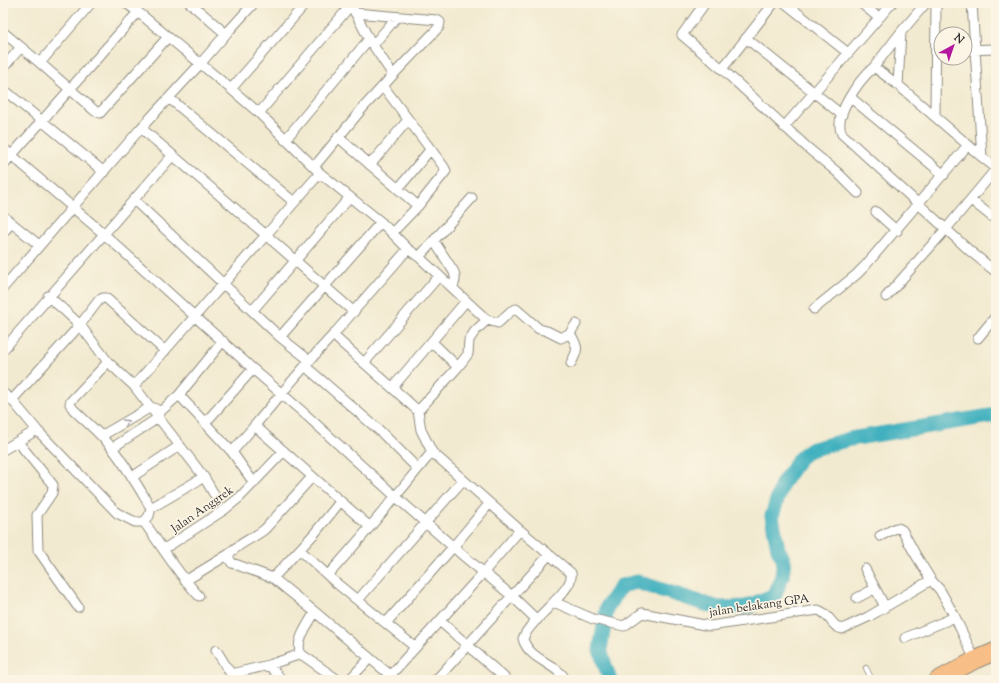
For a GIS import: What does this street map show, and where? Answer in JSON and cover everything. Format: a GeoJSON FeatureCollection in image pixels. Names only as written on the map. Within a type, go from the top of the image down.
{"type":"FeatureCollection","features":[{"type":"Feature","properties":{"kind":"highway"},"geometry":{"type":"LineString","coordinates":[[938,680],[975,660],[996,655]]}},
{"type":"Feature","properties":{"kind":"highway"},"geometry":{"type":"LineString","coordinates":[[958,680],[996,655]]}},
{"type":"Feature","properties":{"kind":"street"},"geometry":{"type":"LineString","coordinates":[[40,63],[91,3]]}},
{"type":"Feature","properties":{"kind":"street"},"geometry":{"type":"LineString","coordinates":[[126,3],[201,63],[260,113],[285,140],[317,170],[381,222],[408,249],[419,256],[486,320],[498,323],[511,311],[516,309],[540,330],[547,330],[562,338],[570,334],[576,324]]}},
{"type":"Feature","properties":{"kind":"street"},"geometry":{"type":"LineString","coordinates":[[3,288],[141,128],[254,3]]}},
{"type":"Feature","properties":{"kind":"street"},"geometry":{"type":"LineString","coordinates":[[231,89],[306,3]]}},
{"type":"Feature","properties":{"kind":"street"},"geometry":{"type":"LineString","coordinates":[[705,3],[682,35],[722,69],[784,127],[837,172],[858,193]]}},
{"type":"Feature","properties":{"kind":"street"},"geometry":{"type":"LineString","coordinates":[[722,69],[774,3]]}},
{"type":"Feature","properties":{"kind":"street"},"geometry":{"type":"LineString","coordinates":[[785,3],[848,53]]}},
{"type":"Feature","properties":{"kind":"street"},"geometry":{"type":"LineString","coordinates":[[861,3],[879,18]]}},
{"type":"Feature","properties":{"kind":"street"},"geometry":{"type":"LineString","coordinates":[[784,127],[892,3]]}},
{"type":"Feature","properties":{"kind":"street"},"geometry":{"type":"LineString","coordinates":[[926,3],[901,32],[850,97],[842,115],[839,127],[842,134],[918,205],[996,272]]}},
{"type":"Feature","properties":{"kind":"street"},"geometry":{"type":"LineString","coordinates":[[936,3],[937,26]]}},
{"type":"Feature","properties":{"kind":"street"},"geometry":{"type":"LineString","coordinates":[[972,3],[982,157]]}},
{"type":"Feature","properties":{"kind":"street"},"geometry":{"type":"LineString","coordinates":[[196,5],[226,34]]}},
{"type":"Feature","properties":{"kind":"street"},"geometry":{"type":"LineString","coordinates":[[260,113],[352,7]]}},
{"type":"Feature","properties":{"kind":"street"},"geometry":{"type":"LineString","coordinates":[[134,386],[294,202],[338,137],[393,75],[439,27],[440,23],[437,20],[398,17],[352,7]]}},
{"type":"Feature","properties":{"kind":"street"},"geometry":{"type":"LineString","coordinates":[[352,7],[371,42],[393,75]]}},
{"type":"Feature","properties":{"kind":"street"},"geometry":{"type":"LineString","coordinates":[[3,165],[138,12]]}},
{"type":"Feature","properties":{"kind":"street"},"geometry":{"type":"LineString","coordinates":[[285,140],[371,42],[398,17]]}},
{"type":"Feature","properties":{"kind":"street"},"geometry":{"type":"LineString","coordinates":[[3,32],[95,111],[100,113],[168,37]]}},
{"type":"Feature","properties":{"kind":"street"},"geometry":{"type":"LineString","coordinates":[[898,86],[901,32]]}},
{"type":"Feature","properties":{"kind":"street"},"geometry":{"type":"LineString","coordinates":[[746,38],[842,115]]}},
{"type":"Feature","properties":{"kind":"street"},"geometry":{"type":"LineString","coordinates":[[3,68],[21,47]]}},
{"type":"Feature","properties":{"kind":"street"},"geometry":{"type":"LineString","coordinates":[[976,50],[996,49]]}},
{"type":"Feature","properties":{"kind":"street"},"geometry":{"type":"LineString","coordinates":[[935,116],[937,66]]}},
{"type":"Feature","properties":{"kind":"street"},"geometry":{"type":"LineString","coordinates":[[874,67],[935,116],[996,169],[946,230],[886,296]]}},
{"type":"Feature","properties":{"kind":"street"},"geometry":{"type":"LineString","coordinates":[[383,86],[446,171],[418,206],[392,233]]}},
{"type":"Feature","properties":{"kind":"street"},"geometry":{"type":"LineString","coordinates":[[3,89],[41,122],[104,172]]}},
{"type":"Feature","properties":{"kind":"street"},"geometry":{"type":"LineString","coordinates":[[850,97],[944,175]]}},
{"type":"Feature","properties":{"kind":"street"},"geometry":{"type":"LineString","coordinates":[[169,98],[294,202]]}},
{"type":"Feature","properties":{"kind":"street"},"geometry":{"type":"LineString","coordinates":[[370,165],[408,120]]}},
{"type":"Feature","properties":{"kind":"street"},"geometry":{"type":"LineString","coordinates":[[141,128],[354,312]]}},
{"type":"Feature","properties":{"kind":"street"},"geometry":{"type":"LineString","coordinates":[[338,137],[418,206]]}},
{"type":"Feature","properties":{"kind":"street"},"geometry":{"type":"LineString","coordinates":[[814,309],[856,275],[897,230],[968,145]]}},
{"type":"Feature","properties":{"kind":"street"},"geometry":{"type":"LineString","coordinates":[[3,148],[104,234],[396,497],[483,573],[512,596],[537,620]]}},
{"type":"Feature","properties":{"kind":"street"},"geometry":{"type":"LineString","coordinates":[[398,188],[430,150]]}},
{"type":"Feature","properties":{"kind":"street"},"geometry":{"type":"LineString","coordinates":[[3,350],[48,296],[172,156]]}},
{"type":"Feature","properties":{"kind":"street"},"geometry":{"type":"LineString","coordinates":[[252,310],[350,197]]}},
{"type":"Feature","properties":{"kind":"street"},"geometry":{"type":"LineString","coordinates":[[419,256],[472,198]]}},
{"type":"Feature","properties":{"kind":"street"},"geometry":{"type":"LineString","coordinates":[[134,200],[380,431],[418,469]]}},
{"type":"Feature","properties":{"kind":"street"},"geometry":{"type":"LineString","coordinates":[[971,200],[996,220]]}},
{"type":"Feature","properties":{"kind":"street"},"geometry":{"type":"LineString","coordinates":[[876,212],[897,230]]}},
{"type":"Feature","properties":{"kind":"street"},"geometry":{"type":"LineString","coordinates":[[3,216],[39,245]]}},
{"type":"Feature","properties":{"kind":"street"},"geometry":{"type":"LineString","coordinates":[[280,337],[381,222]]}},
{"type":"Feature","properties":{"kind":"street"},"geometry":{"type":"LineString","coordinates":[[3,233],[11,223]]}},
{"type":"Feature","properties":{"kind":"street"},"geometry":{"type":"LineString","coordinates":[[434,241],[454,272],[455,282],[452,287]]}},
{"type":"Feature","properties":{"kind":"street"},"geometry":{"type":"LineString","coordinates":[[232,452],[283,394],[307,363],[334,335],[408,249]]}},
{"type":"Feature","properties":{"kind":"street"},"geometry":{"type":"LineString","coordinates":[[364,363],[439,276]]}},
{"type":"Feature","properties":{"kind":"street"},"geometry":{"type":"LineString","coordinates":[[48,296],[80,324],[108,362],[134,386],[143,399],[160,415],[179,446],[204,477],[214,494]]}},
{"type":"Feature","properties":{"kind":"street"},"geometry":{"type":"LineString","coordinates":[[12,400],[102,298],[106,298],[165,351]]}},
{"type":"Feature","properties":{"kind":"street"},"geometry":{"type":"LineString","coordinates":[[393,387],[466,301]]}},
{"type":"Feature","properties":{"kind":"street"},"geometry":{"type":"LineString","coordinates":[[978,338],[996,316]]}},
{"type":"Feature","properties":{"kind":"street"},"geometry":{"type":"LineString","coordinates":[[418,411],[468,354],[469,340],[486,320]]}},
{"type":"Feature","properties":{"kind":"street"},"geometry":{"type":"LineString","coordinates":[[570,334],[577,345],[577,353],[571,363]]}},
{"type":"Feature","properties":{"kind":"street"},"geometry":{"type":"LineString","coordinates":[[334,335],[418,411],[421,430],[432,452],[489,504],[571,573],[571,581],[554,602],[528,628],[523,639],[526,648],[539,660],[562,673],[566,680]]}},
{"type":"Feature","properties":{"kind":"street"},"geometry":{"type":"LineString","coordinates":[[112,448],[160,415],[223,342]]}},
{"type":"Feature","properties":{"kind":"street"},"geometry":{"type":"LineString","coordinates":[[432,342],[458,366]]}},
{"type":"Feature","properties":{"kind":"street"},"geometry":{"type":"LineString","coordinates":[[108,362],[71,401],[70,404],[73,409],[112,448],[132,477],[151,508],[149,516],[144,522]]}},
{"type":"Feature","properties":{"kind":"street"},"geometry":{"type":"LineString","coordinates":[[205,423],[253,369]]}},
{"type":"Feature","properties":{"kind":"street"},"geometry":{"type":"LineString","coordinates":[[3,393],[12,400],[37,430],[117,513],[135,522],[144,522]]}},
{"type":"Feature","properties":{"kind":"street"},"geometry":{"type":"LineString","coordinates":[[179,394],[232,452],[254,483]]}},
{"type":"Feature","properties":{"kind":"street"},"geometry":{"type":"LineString","coordinates":[[101,436],[151,407]]}},
{"type":"Feature","properties":{"kind":"street"},"geometry":{"type":"LineString","coordinates":[[255,426],[370,527]]}},
{"type":"Feature","properties":{"kind":"street"},"geometry":{"type":"LineString","coordinates":[[3,450],[37,430]]}},
{"type":"Feature","properties":{"kind":"street"},"geometry":{"type":"LineString","coordinates":[[18,442],[53,485],[52,492],[37,515],[38,550],[78,607]]}},
{"type":"Feature","properties":{"kind":"street"},"geometry":{"type":"LineString","coordinates":[[132,477],[179,446]]}},
{"type":"Feature","properties":{"kind":"street","name":"Jalan Anggrek"},"geometry":{"type":"LineString","coordinates":[[164,549],[224,510],[240,497],[284,451]]}},
{"type":"Feature","properties":{"kind":"street"},"geometry":{"type":"LineString","coordinates":[[328,575],[396,497],[432,452]]}},
{"type":"Feature","properties":{"kind":"street"},"geometry":{"type":"LineString","coordinates":[[185,581],[258,535],[312,476]]}},
{"type":"Feature","properties":{"kind":"street"},"geometry":{"type":"LineString","coordinates":[[151,508],[204,477]]}},
{"type":"Feature","properties":{"kind":"street"},"geometry":{"type":"LineString","coordinates":[[358,600],[463,480]]}},
{"type":"Feature","properties":{"kind":"street"},"geometry":{"type":"LineString","coordinates":[[273,578],[300,550],[340,502]]}},
{"type":"Feature","properties":{"kind":"street"},"geometry":{"type":"LineString","coordinates":[[386,623],[489,504]]}},
{"type":"Feature","properties":{"kind":"street"},"geometry":{"type":"LineString","coordinates":[[144,522],[185,581],[199,596]]}},
{"type":"Feature","properties":{"kind":"street"},"geometry":{"type":"LineString","coordinates":[[880,536],[896,528],[902,530],[931,580],[940,590],[955,617],[975,660]]}},
{"type":"Feature","properties":{"kind":"street"},"geometry":{"type":"LineString","coordinates":[[229,554],[229,559],[232,563],[273,578],[370,658],[388,678],[520,530]]}},
{"type":"Feature","properties":{"kind":"street"},"geometry":{"type":"LineString","coordinates":[[300,550],[415,647]]}},
{"type":"Feature","properties":{"kind":"street"},"geometry":{"type":"LineString","coordinates":[[436,680],[549,556]]}},
{"type":"Feature","properties":{"kind":"street"},"geometry":{"type":"LineString","coordinates":[[864,569],[885,607],[931,580]]}},
{"type":"Feature","properties":{"kind":"street"},"geometry":{"type":"LineString","coordinates":[[857,598],[874,589]]}},
{"type":"Feature","properties":{"kind":"street","name":"jalan belakang GPA"},"geometry":{"type":"LineString","coordinates":[[554,602],[593,619],[624,626],[642,613],[710,626],[818,610],[824,612],[837,628],[842,629],[885,607]]}},
{"type":"Feature","properties":{"kind":"street"},"geometry":{"type":"LineString","coordinates":[[315,612],[299,642],[298,649],[301,654],[338,680]]}},
{"type":"Feature","properties":{"kind":"street"},"geometry":{"type":"LineString","coordinates":[[905,638],[955,617]]}},
{"type":"Feature","properties":{"kind":"street"},"geometry":{"type":"LineString","coordinates":[[440,621],[507,680]]}},
{"type":"Feature","properties":{"kind":"street"},"geometry":{"type":"LineString","coordinates":[[216,650],[234,677],[301,654]]}},
{"type":"Feature","properties":{"kind":"street"},"geometry":{"type":"LineString","coordinates":[[350,680],[370,658]]}},
{"type":"Feature","properties":{"kind":"street"},"geometry":{"type":"LineString","coordinates":[[268,665],[282,680]]}},
{"type":"Feature","properties":{"kind":"lane"},"geometry":{"type":"LineString","coordinates":[[866,668],[872,680]]}},
{"type":"Feature","properties":{"kind":"waterway"},"geometry":{"type":"LineString","coordinates":[[610,680],[600,650],[607,607],[621,586],[637,582],[718,608],[746,607],[775,595],[782,576],[784,560],[778,549],[772,516],[782,484],[799,459],[809,450],[850,439],[996,415]]}}]}
